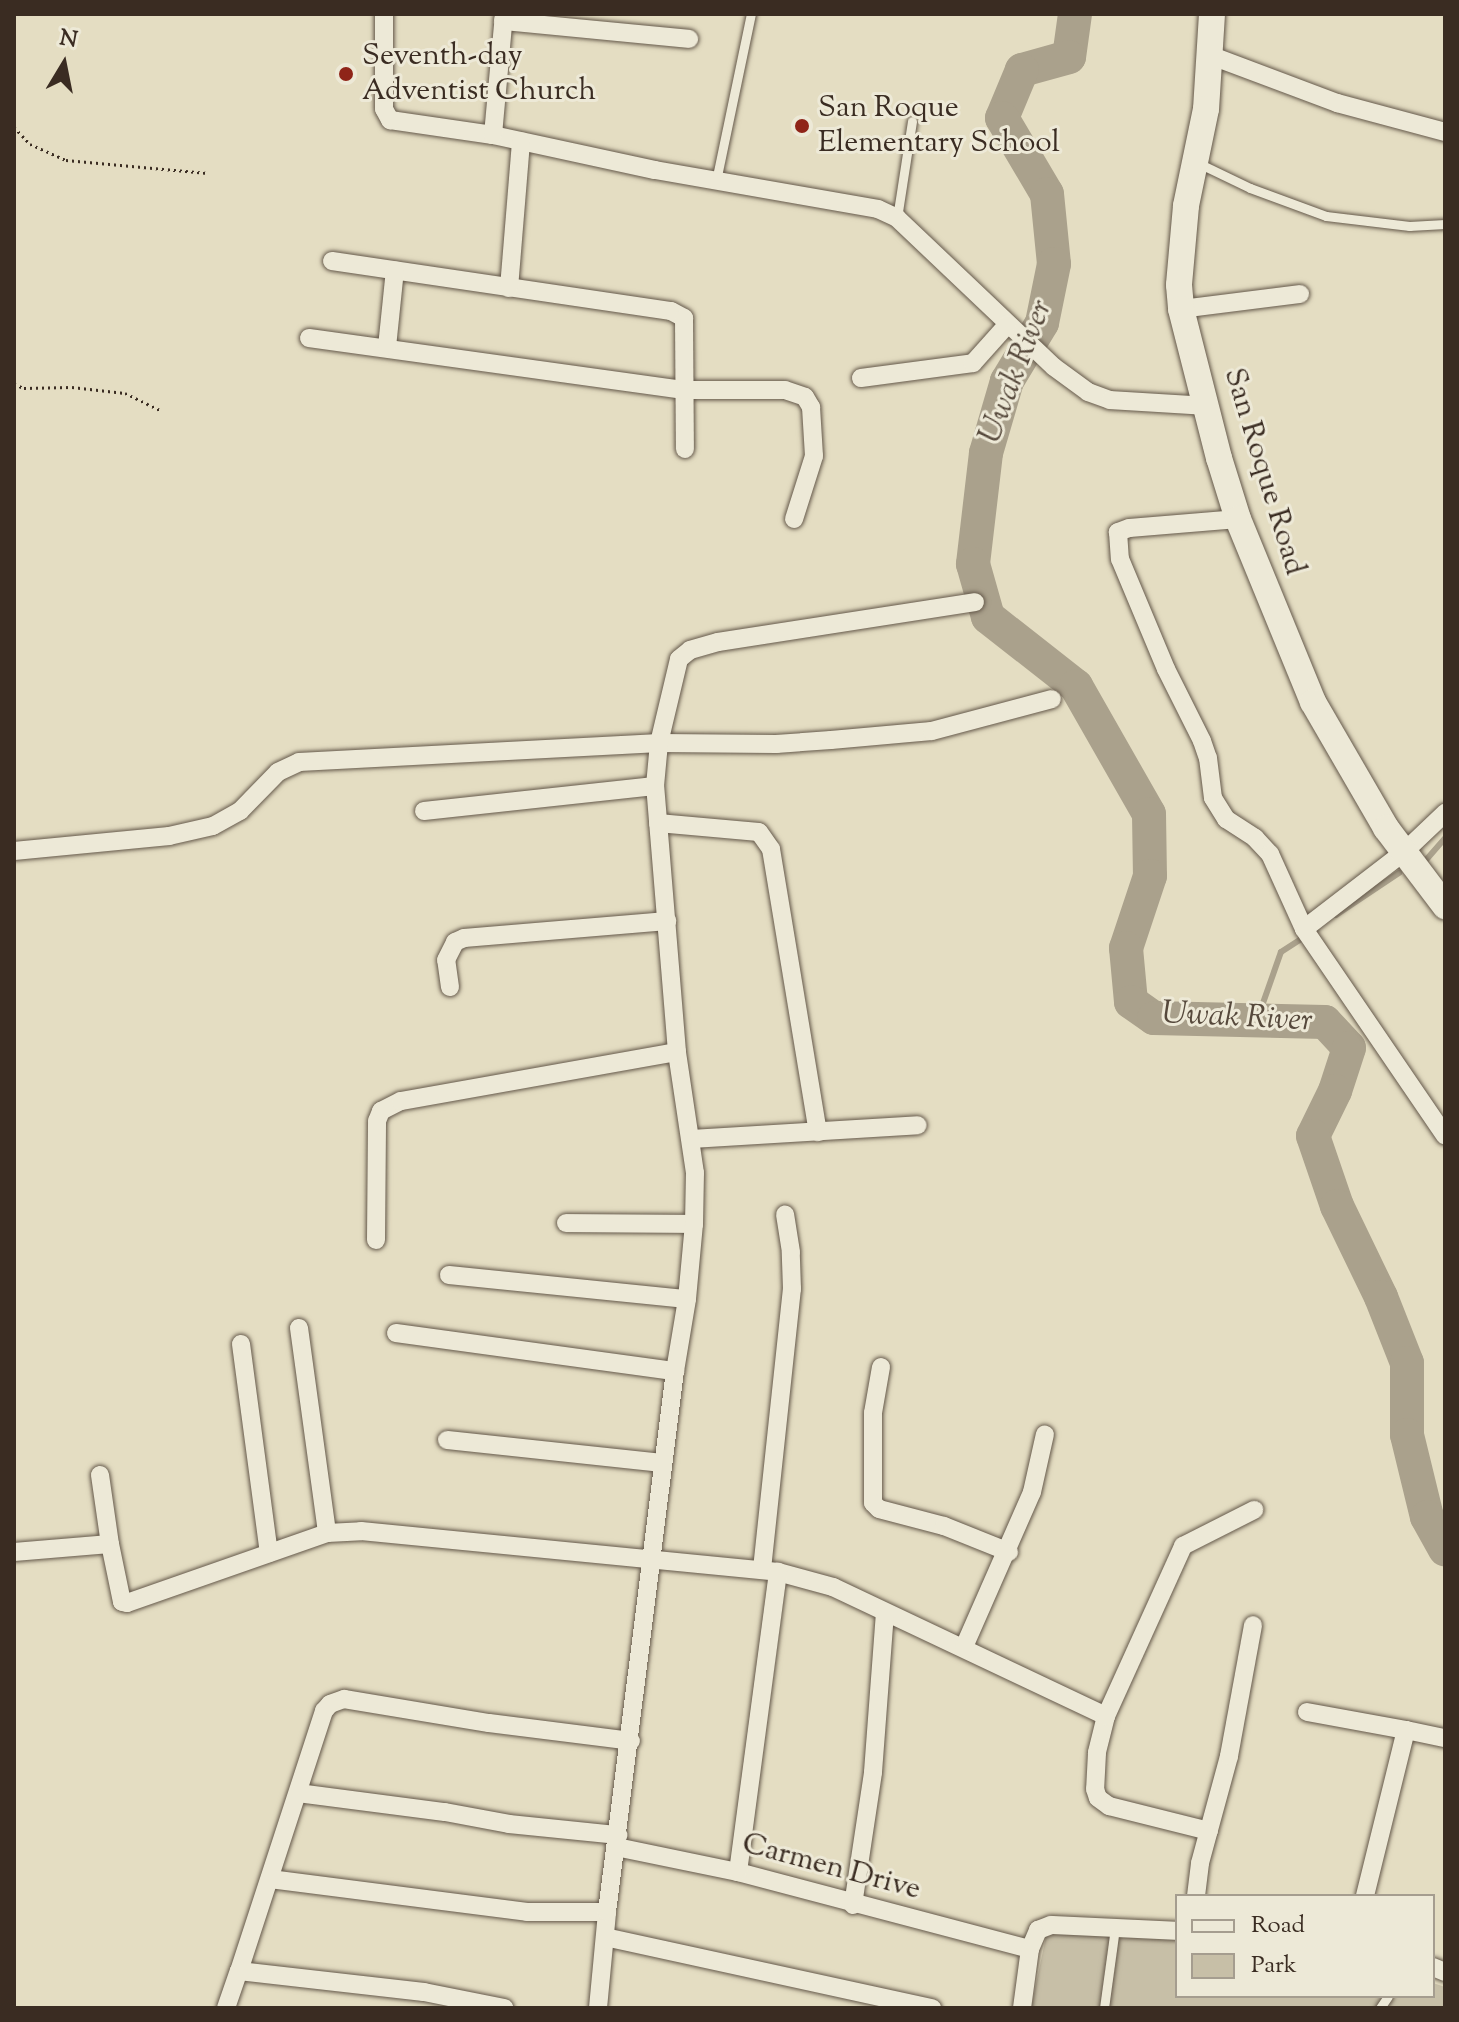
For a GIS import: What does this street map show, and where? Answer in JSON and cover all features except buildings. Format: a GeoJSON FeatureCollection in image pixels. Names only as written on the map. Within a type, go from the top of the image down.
{"type":"FeatureCollection","features":[{"type":"Feature","properties":{"kind":"street"},"geometry":{"type":"LineString","coordinates":[[384,14],[384,109],[390,120],[493,135],[716,181],[878,209],[897,218],[1054,367],[1088,392],[1110,400],[1207,406]]}},
{"type":"Feature","properties":{"kind":"street","name":"San Roque Road"},"geometry":{"type":"LineString","coordinates":[[1212,14],[1212,56],[1178,264],[1181,309],[1238,519],[1313,702],[1365,795],[1445,906]]}},
{"type":"Feature","properties":{"kind":"street"},"geometry":{"type":"LineString","coordinates":[[493,135],[504,18],[689,39]]}},
{"type":"Feature","properties":{"kind":"street"},"geometry":{"type":"LineString","coordinates":[[1212,56],[1337,103],[1445,132]]}},
{"type":"Feature","properties":{"kind":"street"},"geometry":{"type":"LineString","coordinates":[[509,288],[521,141]]}},
{"type":"Feature","properties":{"kind":"street"},"geometry":{"type":"LineString","coordinates":[[332,261],[671,311],[684,318],[685,449]]}},
{"type":"Feature","properties":{"kind":"street"},"geometry":{"type":"LineString","coordinates":[[387,347],[395,270]]}},
{"type":"Feature","properties":{"kind":"street"},"geometry":{"type":"LineString","coordinates":[[1181,309],[1300,294]]}},
{"type":"Feature","properties":{"kind":"street"},"geometry":{"type":"LineString","coordinates":[[861,378],[973,363],[1013,329]]}},
{"type":"Feature","properties":{"kind":"street"},"geometry":{"type":"LineString","coordinates":[[309,338],[684,390],[785,390],[805,397],[811,407],[814,456],[794,519]]}},
{"type":"Feature","properties":{"kind":"street"},"geometry":{"type":"LineString","coordinates":[[1238,519],[1129,528],[1118,532],[1116,543],[1166,669],[1208,758],[1213,798],[1226,819],[1255,838],[1270,854],[1304,929],[1445,1136]]}},
{"type":"Feature","properties":{"kind":"street"},"geometry":{"type":"LineString","coordinates":[[598,2008],[607,1912],[631,1741],[675,1371],[687,1299],[694,1224],[692,1139],[677,1052],[655,786],[659,743],[679,659],[690,650],[718,642],[975,602]]}},
{"type":"Feature","properties":{"kind":"street"},"geometry":{"type":"LineString","coordinates":[[14,851],[169,836],[213,826],[240,811],[278,772],[299,762],[659,743],[776,744],[932,731],[1052,699]]}},
{"type":"Feature","properties":{"kind":"street"},"geometry":{"type":"LineString","coordinates":[[424,811],[655,786]]}},
{"type":"Feature","properties":{"kind":"street"},"geometry":{"type":"LineString","coordinates":[[1304,929],[1404,852],[1445,813]]}},
{"type":"Feature","properties":{"kind":"street"},"geometry":{"type":"LineString","coordinates":[[658,823],[759,832],[771,849],[818,1132]]}},
{"type":"Feature","properties":{"kind":"street"},"geometry":{"type":"LineString","coordinates":[[450,987],[446,971],[449,950],[464,938],[667,921]]}},
{"type":"Feature","properties":{"kind":"street"},"geometry":{"type":"LineString","coordinates":[[376,1240],[377,1121],[381,1111],[401,1101],[677,1052]]}},
{"type":"Feature","properties":{"kind":"street"},"geometry":{"type":"LineString","coordinates":[[692,1139],[918,1125]]}},
{"type":"Feature","properties":{"kind":"street"},"geometry":{"type":"LineString","coordinates":[[738,1872],[770,1570],[792,1289],[791,1252],[785,1214]]}},
{"type":"Feature","properties":{"kind":"street"},"geometry":{"type":"LineString","coordinates":[[566,1223],[694,1224]]}},
{"type":"Feature","properties":{"kind":"street"},"geometry":{"type":"LineString","coordinates":[[449,1275],[687,1299]]}},
{"type":"Feature","properties":{"kind":"street"},"geometry":{"type":"LineString","coordinates":[[299,1328],[327,1533]]}},
{"type":"Feature","properties":{"kind":"street"},"geometry":{"type":"LineString","coordinates":[[396,1333],[675,1371]]}},
{"type":"Feature","properties":{"kind":"street"},"geometry":{"type":"LineString","coordinates":[[241,1344],[269,1553]]}},
{"type":"Feature","properties":{"kind":"street"},"geometry":{"type":"LineString","coordinates":[[881,1367],[873,1413],[873,1503],[879,1509],[944,1526],[1009,1552]]}},
{"type":"Feature","properties":{"kind":"street"},"geometry":{"type":"LineString","coordinates":[[964,1647],[1009,1552],[1032,1492],[1045,1434]]}},
{"type":"Feature","properties":{"kind":"street"},"geometry":{"type":"LineString","coordinates":[[447,1440],[663,1463]]}},
{"type":"Feature","properties":{"kind":"street"},"geometry":{"type":"LineString","coordinates":[[100,1475],[122,1602],[127,1603],[327,1533],[406,1534],[770,1570],[833,1587],[1106,1716]]}},
{"type":"Feature","properties":{"kind":"street"},"geometry":{"type":"LineString","coordinates":[[1209,1831],[1109,1806],[1098,1798],[1095,1789],[1097,1753],[1106,1716],[1183,1546],[1254,1510]]}},
{"type":"Feature","properties":{"kind":"street"},"geometry":{"type":"LineString","coordinates":[[14,1552],[110,1544]]}},
{"type":"Feature","properties":{"kind":"street"},"geometry":{"type":"LineString","coordinates":[[853,1905],[873,1772],[885,1612]]}},
{"type":"Feature","properties":{"kind":"street"},"geometry":{"type":"LineString","coordinates":[[1196,1894],[1229,1756],[1253,1625]]}},
{"type":"Feature","properties":{"kind":"street"},"geometry":{"type":"LineString","coordinates":[[226,2008],[324,1711],[337,1700],[631,1741]]}},
{"type":"Feature","properties":{"kind":"street"},"geometry":{"type":"LineString","coordinates":[[1307,1712],[1445,1738]]}},
{"type":"Feature","properties":{"kind":"street"},"geometry":{"type":"LineString","coordinates":[[1365,1894],[1406,1730]]}},
{"type":"Feature","properties":{"kind":"street","name":"Carmen Drive"},"geometry":{"type":"LineString","coordinates":[[298,1793],[445,1812],[617,1841],[1030,1949]]}},
{"type":"Feature","properties":{"kind":"street"},"geometry":{"type":"LineString","coordinates":[[270,1879],[527,1912],[607,1912]]}},
{"type":"Feature","properties":{"kind":"street"},"geometry":{"type":"LineString","coordinates":[[1022,2008],[1030,1949],[1038,1930],[1051,1925],[1175,1931]]}},
{"type":"Feature","properties":{"kind":"street"},"geometry":{"type":"LineString","coordinates":[[605,1937],[932,2008]]}},
{"type":"Feature","properties":{"kind":"street"},"geometry":{"type":"LineString","coordinates":[[239,1971],[424,1992],[504,2008]]}},
{"type":"Feature","properties":{"kind":"lane"},"geometry":{"type":"LineString","coordinates":[[716,181],[751,14]]}},
{"type":"Feature","properties":{"kind":"lane"},"geometry":{"type":"LineString","coordinates":[[897,218],[912,121]]}},
{"type":"Feature","properties":{"kind":"lane"},"geometry":{"type":"LineString","coordinates":[[1195,161],[1250,188],[1326,216],[1409,226],[1445,224]]}},
{"type":"Feature","properties":{"kind":"lane"},"geometry":{"type":"LineString","coordinates":[[1104,2008],[1115,1928]]}},
{"type":"Feature","properties":{"kind":"path"},"geometry":{"type":"LineString","coordinates":[[14,127],[30,144],[66,160],[207,173]]}},
{"type":"Feature","properties":{"kind":"path"},"geometry":{"type":"LineString","coordinates":[[14,384],[24,388],[72,387],[125,393],[160,410]]}},
{"type":"Feature","properties":{"kind":"green space"},"geometry":{"type":"Polygon","coordinates":[[[1047,1932],[1175,1940],[1175,1998],[1435,1998],[1435,1984],[1445,1987],[1445,2008],[1031,2008],[1047,1932]]]}},
{"type":"Feature","properties":{"kind":"waterway","name":"Uwak River"},"geometry":{"type":"LineString","coordinates":[[1075,14],[1069,57],[1022,70],[1002,118],[1047,194],[1054,264],[1042,323],[1007,381],[986,453],[973,564],[988,617],[1076,686],[1149,814],[1150,876],[1126,948],[1131,1002],[1154,1018],[1325,1022],[1349,1048],[1335,1091],[1313,1136],[1337,1206],[1381,1297],[1407,1363],[1407,1435],[1427,1517],[1445,1549]]}},
{"type":"Feature","properties":{"kind":"waterway"},"geometry":{"type":"LineString","coordinates":[[1426,860],[1445,838]]}},
{"type":"Feature","properties":{"kind":"waterway"},"geometry":{"type":"LineString","coordinates":[[1336,915],[1399,873]]}},
{"type":"Feature","properties":{"kind":"waterway"},"geometry":{"type":"LineString","coordinates":[[1263,1003],[1281,952],[1306,936]]}},
{"type":"Feature","properties":{"kind":"place","name":"Seventh-day Adventist Church"},"geometry":{"type":"Point","coordinates":[346,74]}},
{"type":"Feature","properties":{"kind":"place","name":"San Roque Elementary School"},"geometry":{"type":"Point","coordinates":[802,126]}}]}
